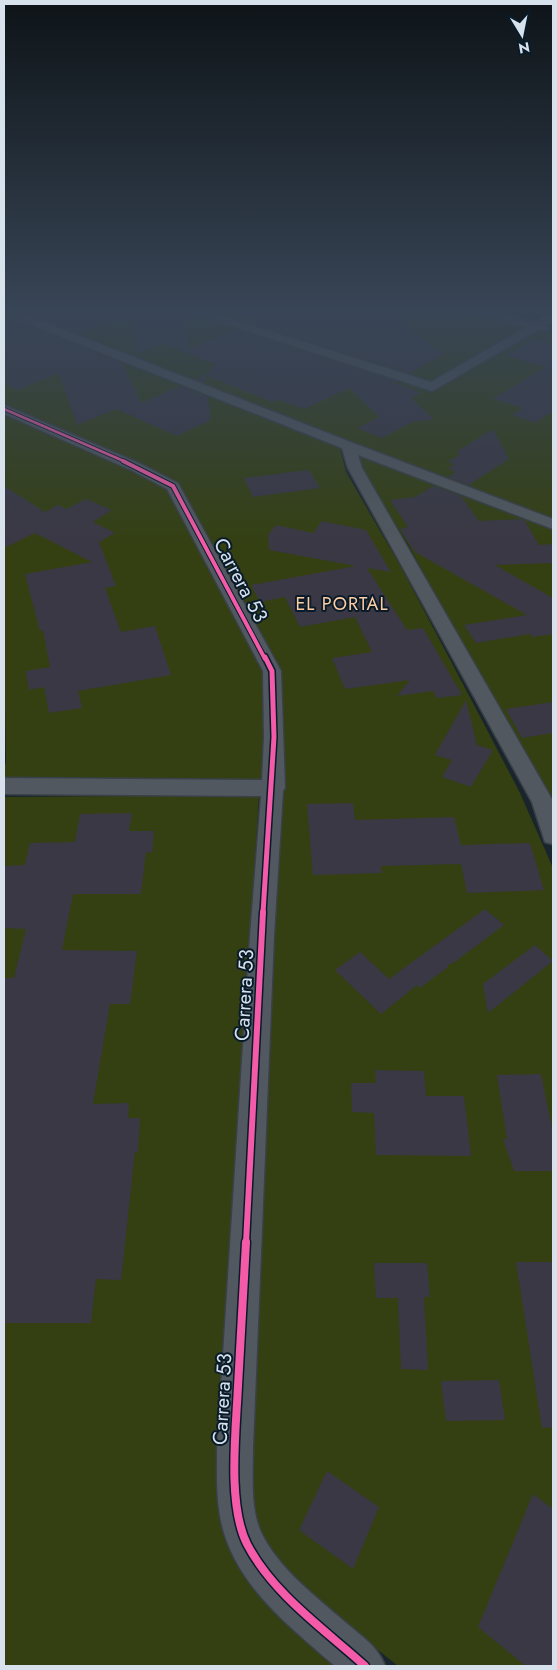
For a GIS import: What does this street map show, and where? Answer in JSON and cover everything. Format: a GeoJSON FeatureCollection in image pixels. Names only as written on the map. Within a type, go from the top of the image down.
{"type":"FeatureCollection","features":[{"type":"Feature","properties":{"kind":"street"},"geometry":{"type":"LineString","coordinates":[[204,389],[553,524]]}},
{"type":"Feature","properties":{"kind":"street","name":"Carrera 53"},"geometry":{"type":"LineString","coordinates":[[4,409],[109,455],[173,486],[272,670],[275,698],[274,788],[264,901],[235,1448],[235,1497],[246,1542],[271,1580],[364,1666]]}},
{"type":"Feature","properties":{"kind":"street"},"geometry":{"type":"LineString","coordinates":[[348,446],[355,468],[543,802],[553,836]]}},
{"type":"Feature","properties":{"kind":"street"},"geometry":{"type":"LineString","coordinates":[[4,786],[274,788]]}},
{"type":"Feature","properties":{"kind":"green space"},"geometry":{"type":"Polygon","coordinates":[[[4,389],[193,389],[340,448],[346,472],[401,567],[520,793],[553,868],[553,1666],[398,1666],[281,1572],[264,1544],[245,1485],[277,894],[283,732],[279,668],[179,485],[4,406],[4,389]]]}},
{"type":"Feature","properties":{"kind":"green space"},"geometry":{"type":"Polygon","coordinates":[[[213,389],[553,389],[553,520],[213,389]]]}},
{"type":"Feature","properties":{"kind":"green space"},"geometry":{"type":"Polygon","coordinates":[[[4,413],[150,478],[171,492],[266,676],[266,781],[4,781],[4,766],[6,763],[4,695],[4,413]]]}},
{"type":"Feature","properties":{"kind":"green space"},"geometry":{"type":"Polygon","coordinates":[[[359,454],[553,529],[553,811],[408,544],[359,466],[355,455],[359,454]]]}},
{"type":"Feature","properties":{"kind":"green space"},"geometry":{"type":"Polygon","coordinates":[[[259,795],[217,1478],[221,1515],[264,1601],[305,1633],[340,1666],[4,1666],[4,797],[259,795]]]}},
{"type":"Feature","properties":{"kind":"building"},"geometry":{"type":"Polygon","coordinates":[[[65,389],[134,389],[141,403],[173,389],[187,389],[208,397],[211,420],[177,436],[116,409],[77,425],[65,389]]]}},
{"type":"Feature","properties":{"kind":"building"},"geometry":{"type":"Polygon","coordinates":[[[240,389],[347,389],[304,409],[279,400],[273,402],[240,389]]]}},
{"type":"Feature","properties":{"kind":"building"},"geometry":{"type":"Polygon","coordinates":[[[350,389],[411,389],[421,392],[411,398],[434,419],[413,422],[382,438],[357,428],[379,417],[350,389]]]}},
{"type":"Feature","properties":{"kind":"building"},"geometry":{"type":"Polygon","coordinates":[[[510,389],[553,389],[553,411],[535,423],[512,415],[523,408],[493,399],[510,389]]]}},
{"type":"Feature","properties":{"kind":"building"},"geometry":{"type":"Polygon","coordinates":[[[493,429],[509,459],[469,485],[448,477],[456,472],[448,469],[455,464],[448,462],[461,454],[456,452],[493,429]]]}},
{"type":"Feature","properties":{"kind":"building"},"geometry":{"type":"Polygon","coordinates":[[[309,470],[320,488],[253,497],[244,478],[309,470]]]}},
{"type":"Feature","properties":{"kind":"building"},"geometry":{"type":"Polygon","coordinates":[[[4,486],[45,512],[58,505],[66,509],[86,499],[112,510],[93,522],[115,533],[99,542],[116,586],[105,588],[121,632],[155,626],[171,675],[78,691],[82,708],[49,713],[44,687],[29,690],[26,671],[50,667],[43,630],[40,631],[25,574],[92,562],[35,533],[4,548],[4,486]]]}},
{"type":"Feature","properties":{"kind":"building"},"geometry":{"type":"Polygon","coordinates":[[[433,486],[461,496],[479,521],[522,519],[539,545],[553,544],[553,563],[495,565],[553,598],[553,634],[532,637],[530,634],[476,643],[464,625],[527,615],[415,552],[400,529],[408,527],[390,500],[415,497],[433,486]]]}},
{"type":"Feature","properties":{"kind":"building"},"geometry":{"type":"Polygon","coordinates":[[[322,521],[366,530],[391,572],[367,568],[407,630],[423,628],[462,695],[437,698],[433,691],[397,696],[410,680],[345,689],[332,658],[372,652],[355,617],[300,627],[285,597],[260,602],[251,585],[356,566],[269,550],[268,535],[276,525],[313,533],[322,521]]]}},
{"type":"Feature","properties":{"kind":"building"},"geometry":{"type":"Polygon","coordinates":[[[466,700],[477,745],[493,750],[471,787],[442,777],[452,760],[435,755],[466,700]]]}},
{"type":"Feature","properties":{"kind":"building"},"geometry":{"type":"Polygon","coordinates":[[[553,702],[553,733],[522,738],[506,709],[553,702]]]}},
{"type":"Feature","properties":{"kind":"building"},"geometry":{"type":"Polygon","coordinates":[[[353,803],[355,820],[454,817],[461,845],[530,843],[544,890],[467,893],[461,864],[381,866],[382,873],[313,875],[307,804],[353,803]]]}},
{"type":"Feature","properties":{"kind":"building"},"geometry":{"type":"Polygon","coordinates":[[[132,813],[129,831],[154,831],[152,853],[146,852],[141,894],[73,894],[62,950],[137,951],[130,1004],[110,1004],[93,1104],[129,1103],[128,1118],[140,1118],[138,1152],[135,1152],[121,1280],[96,1279],[91,1323],[4,1323],[4,978],[14,978],[26,929],[4,928],[4,866],[25,865],[30,843],[75,842],[80,814],[132,813]]]}},
{"type":"Feature","properties":{"kind":"building"},"geometry":{"type":"Polygon","coordinates":[[[485,909],[504,925],[452,964],[448,964],[448,967],[420,988],[417,985],[381,1014],[335,970],[360,952],[389,979],[485,909]]]}},
{"type":"Feature","properties":{"kind":"building"},"geometry":{"type":"Polygon","coordinates":[[[535,945],[553,961],[488,1013],[483,984],[535,945]]]}},
{"type":"Feature","properties":{"kind":"building"},"geometry":{"type":"Polygon","coordinates":[[[375,1070],[424,1071],[426,1096],[464,1096],[471,1156],[376,1155],[374,1113],[352,1112],[351,1083],[376,1083],[375,1070]]]}},
{"type":"Feature","properties":{"kind":"building"},"geometry":{"type":"Polygon","coordinates":[[[541,1074],[553,1133],[553,1171],[514,1171],[503,1139],[507,1139],[497,1075],[541,1074]]]}},
{"type":"Feature","properties":{"kind":"building"},"geometry":{"type":"Polygon","coordinates":[[[516,1262],[553,1262],[553,1427],[542,1428],[516,1262]]]}},
{"type":"Feature","properties":{"kind":"building"},"geometry":{"type":"Polygon","coordinates":[[[374,1263],[427,1263],[430,1297],[424,1297],[428,1370],[401,1369],[398,1298],[376,1298],[374,1263]]]}},
{"type":"Feature","properties":{"kind":"building"},"geometry":{"type":"Polygon","coordinates":[[[499,1380],[505,1420],[446,1421],[441,1381],[499,1380]]]}},
{"type":"Feature","properties":{"kind":"building"},"geometry":{"type":"Polygon","coordinates":[[[327,1471],[379,1507],[353,1569],[299,1530],[327,1471]]]}},
{"type":"Feature","properties":{"kind":"building"},"geometry":{"type":"Polygon","coordinates":[[[533,1494],[553,1509],[553,1666],[526,1666],[478,1627],[533,1494]]]}},
{"type":"Feature","properties":{"kind":"cycle path"},"geometry":{"type":"LineString","coordinates":[[4,409],[136,467],[173,486],[272,671],[274,704],[272,803],[262,936],[235,1448],[237,1508],[246,1542],[268,1576],[299,1608],[365,1666]]}},
{"type":"Feature","properties":{"kind":"district","name":"EL PORTAL"},"geometry":{"type":"Point","coordinates":[342,604]}}]}
